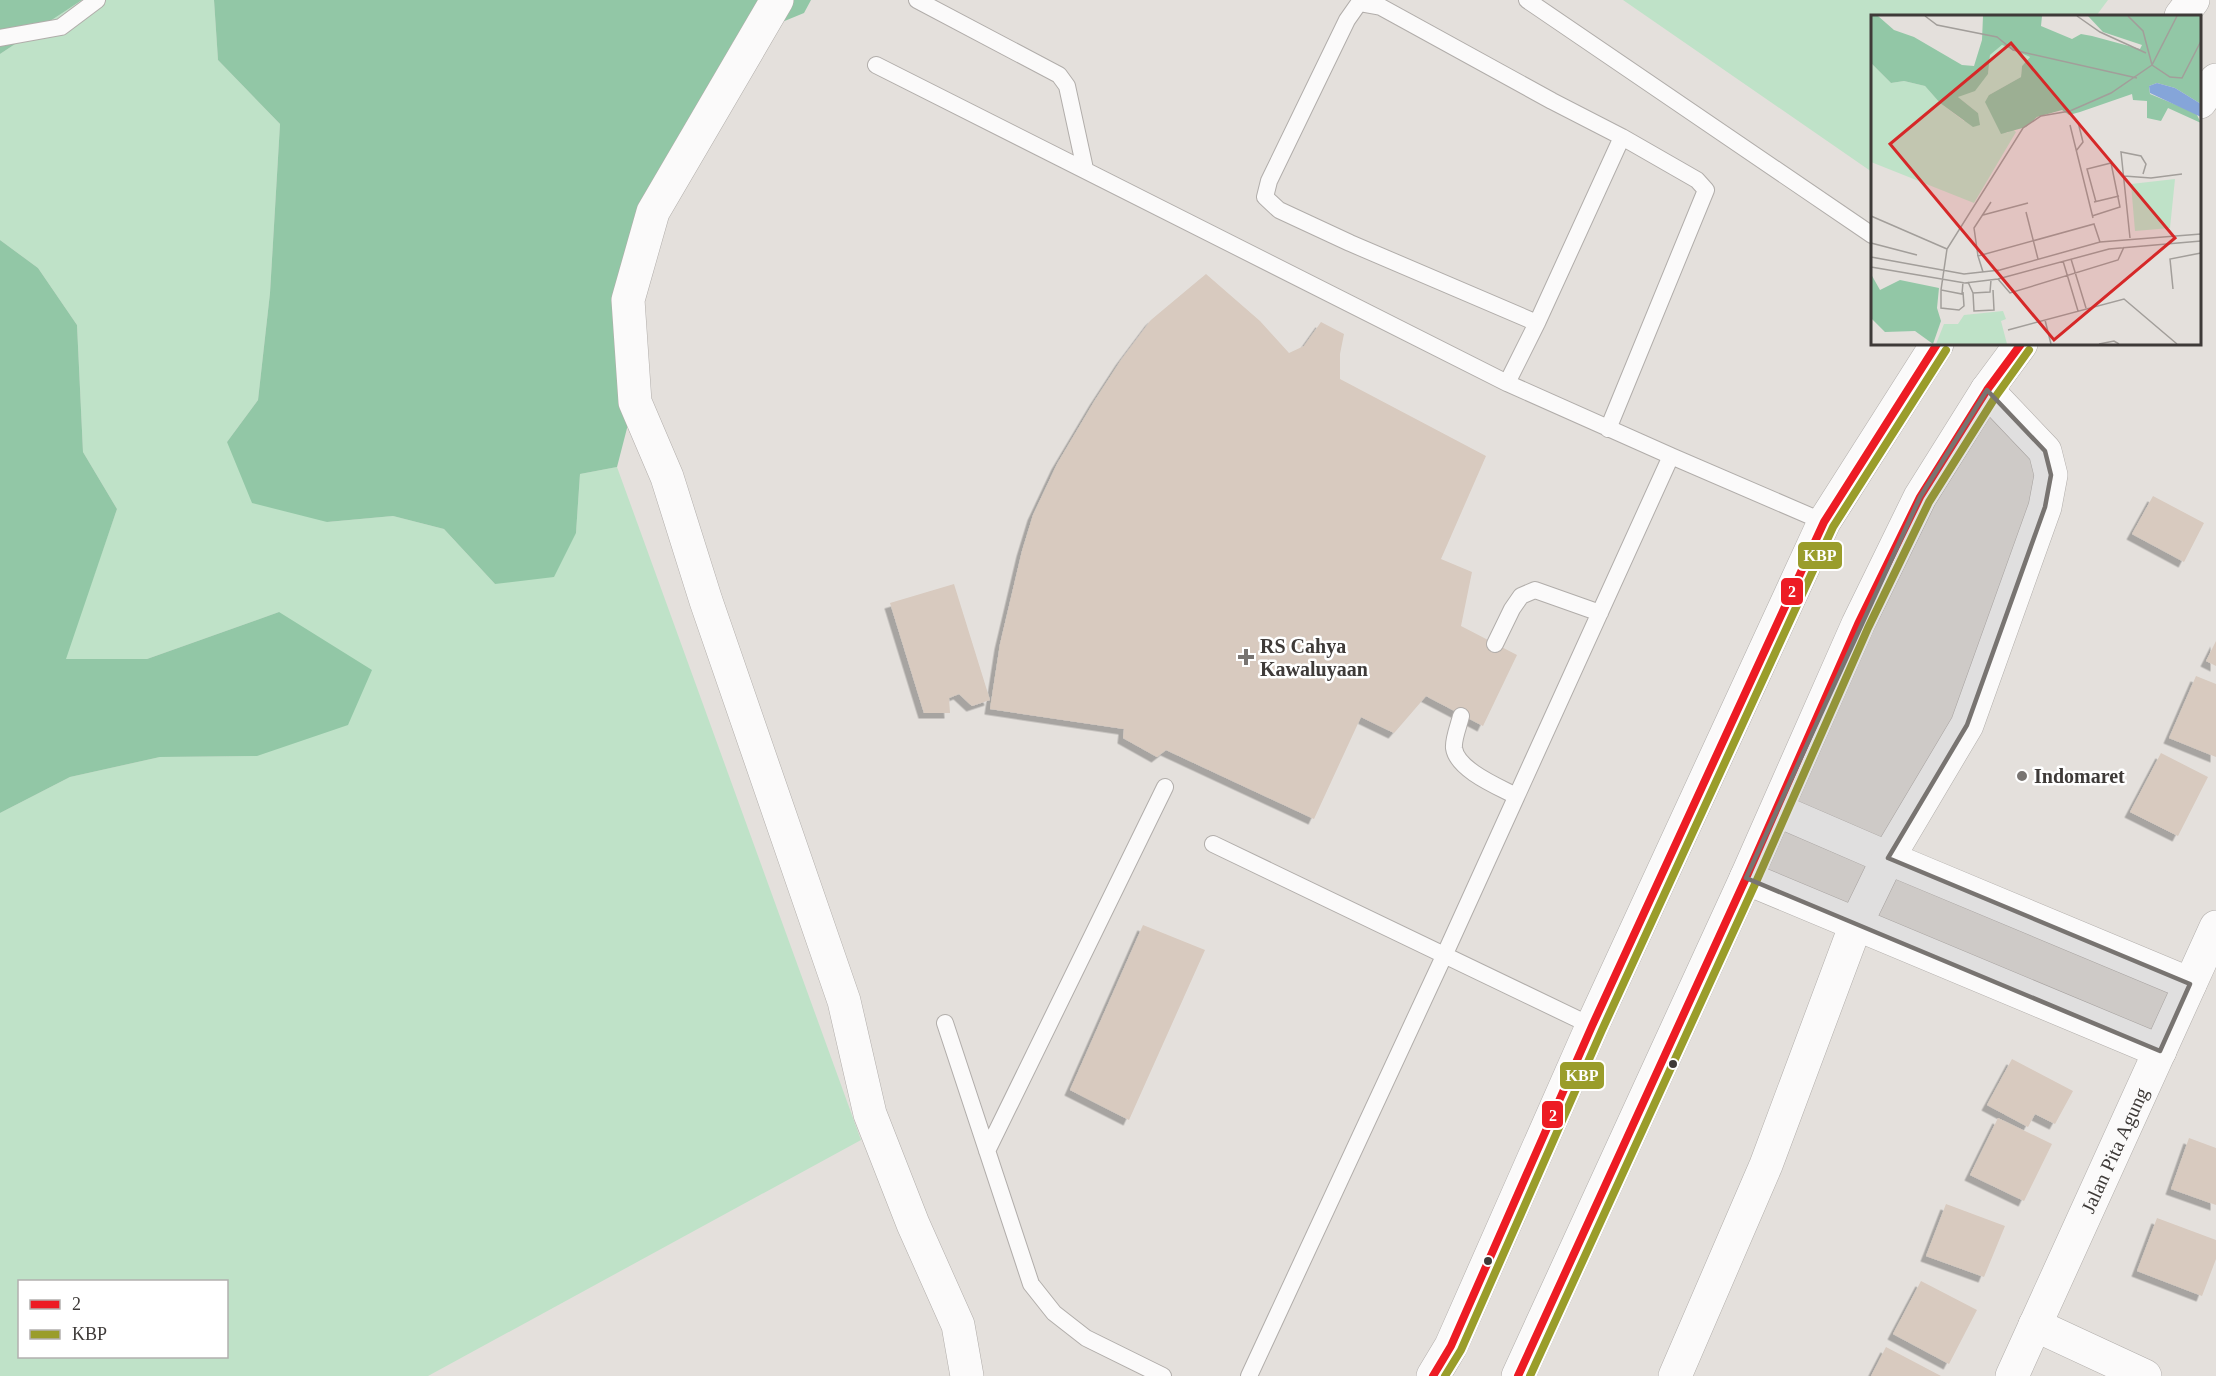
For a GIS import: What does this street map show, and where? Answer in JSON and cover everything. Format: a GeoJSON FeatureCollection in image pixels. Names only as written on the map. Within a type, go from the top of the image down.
{"type":"FeatureCollection","features":[{"type":"Feature","properties":{"kind":"street"},"geometry":{"type":"LineString","coordinates":[[777,0],[653,212],[628,300],[635,402],[667,477],[706,601],[844,1001],[870,1114],[913,1224],[958,1325],[967,1376]]}},
{"type":"Feature","properties":{"kind":"street"},"geometry":{"type":"LineString","coordinates":[[2182,15],[2193,0]]}},
{"type":"Feature","properties":{"kind":"street"},"geometry":{"type":"LineString","coordinates":[[2201,99],[2216,80]]}},
{"type":"Feature","properties":{"kind":"street"},"geometry":{"type":"LineString","coordinates":[[1433,1376],[1451,1347],[1592,1026],[1824,522],[1936,345]]}},
{"type":"Feature","properties":{"kind":"street"},"geometry":{"type":"LineString","coordinates":[[1518,1376],[1777,810],[1858,624],[1920,497],[1987,390],[2020,345]]}},
{"type":"Feature","properties":{"kind":"street"},"geometry":{"type":"LineString","coordinates":[[1675,1376],[1766,1165],[1856,924],[1888,858],[1967,725],[2045,507],[2051,475],[2045,451],[1987,390]]}},
{"type":"Feature","properties":{"kind":"street"},"geometry":{"type":"LineString","coordinates":[[1777,810],[2190,984]]}},
{"type":"Feature","properties":{"kind":"street"},"geometry":{"type":"LineString","coordinates":[[1746,878],[2160,1051]]}},
{"type":"Feature","properties":{"kind":"street","name":"Jalan Pita Agung"},"geometry":{"type":"LineString","coordinates":[[2012,1376],[2216,927]]}},
{"type":"Feature","properties":{"kind":"street"},"geometry":{"type":"LineString","coordinates":[[2035,1325],[2145,1376]]}},
{"type":"Feature","properties":{"kind":"lane"},"geometry":{"type":"LineString","coordinates":[[0,38],[61,27],[97,0]]}},
{"type":"Feature","properties":{"kind":"lane"},"geometry":{"type":"LineString","coordinates":[[917,0],[1059,75],[1067,86],[1085,169]]}},
{"type":"Feature","properties":{"kind":"lane"},"geometry":{"type":"LineString","coordinates":[[1527,0],[1871,234]]}},
{"type":"Feature","properties":{"kind":"lane"},"geometry":{"type":"LineString","coordinates":[[1537,323],[1350,243],[1279,210],[1265,197],[1269,181],[1347,20],[1359,3],[1381,7],[1622,137],[1697,180],[1706,190],[1608,429]]}},
{"type":"Feature","properties":{"kind":"lane"},"geometry":{"type":"LineString","coordinates":[[876,65],[1508,383],[1608,429],[1824,522]]}},
{"type":"Feature","properties":{"kind":"lane"},"geometry":{"type":"LineString","coordinates":[[1508,383],[1622,137]]}},
{"type":"Feature","properties":{"kind":"lane"},"geometry":{"type":"LineString","coordinates":[[1249,1376],[1444,956],[1671,456]]}},
{"type":"Feature","properties":{"kind":"lane"},"geometry":{"type":"LineString","coordinates":[[1495,644],[1521,596],[1535,590],[1600,613]]}},
{"type":"Feature","properties":{"kind":"lane"},"geometry":{"type":"LineString","coordinates":[[1461,716],[1454,748],[1460,762],[1478,776],[1516,796]]}},
{"type":"Feature","properties":{"kind":"lane"},"geometry":{"type":"LineString","coordinates":[[987,1151],[1165,787]]}},
{"type":"Feature","properties":{"kind":"lane"},"geometry":{"type":"LineString","coordinates":[[1213,844],[1592,1026]]}},
{"type":"Feature","properties":{"kind":"lane"},"geometry":{"type":"LineString","coordinates":[[945,1023],[1031,1284],[1054,1313],[1086,1338],[1163,1376]]}},
{"type":"Feature","properties":{"kind":"highlighted area"},"geometry":{"type":"Polygon","coordinates":[[[1987,390],[2045,451],[2051,475],[2045,507],[1967,725],[1888,858],[2190,984],[2160,1051],[1746,878],[1920,497],[1987,390]]]}},
{"type":"Feature","properties":{"kind":"green space"},"geometry":{"type":"Polygon","coordinates":[[[0,0],[82,0],[0,54],[0,0]]]}},
{"type":"Feature","properties":{"kind":"green space"},"geometry":{"type":"Polygon","coordinates":[[[82,0],[214,0],[218,60],[280,124],[270,293],[258,400],[227,442],[327,522],[393,516],[444,529],[495,584],[576,533],[580,474],[617,467],[861,1140],[428,1376],[0,1376],[0,813],[70,777],[160,757],[257,756],[279,612],[147,659],[65,659],[117,509],[83,452],[77,325],[38,268],[0,240],[0,54],[82,0]]]}},
{"type":"Feature","properties":{"kind":"green space"},"geometry":{"type":"Polygon","coordinates":[[[214,0],[811,0],[804,13],[733,42],[640,240],[641,374],[617,467],[580,474],[576,533],[554,577],[495,584],[444,529],[393,516],[327,522],[252,503],[227,442],[258,400],[270,293],[280,124],[218,60],[214,0]]]}},
{"type":"Feature","properties":{"kind":"green space"},"geometry":{"type":"Polygon","coordinates":[[[1623,0],[2108,0],[2097,15],[1871,15],[1871,171],[1623,0]]]}},
{"type":"Feature","properties":{"kind":"green space"},"geometry":{"type":"Polygon","coordinates":[[[0,240],[38,268],[77,325],[83,452],[117,509],[66,659],[147,659],[279,612],[372,670],[348,725],[257,756],[160,757],[70,777],[0,813],[0,240]]]}},
{"type":"Feature","properties":{"kind":"building"},"geometry":{"type":"Polygon","coordinates":[[[1206,274],[1260,321],[1289,353],[1304,346],[1321,322],[1344,334],[1340,354],[1340,379],[1486,456],[1441,559],[1472,572],[1461,626],[1517,655],[1483,726],[1426,696],[1394,733],[1361,717],[1314,819],[1166,750],[1157,757],[1123,738],[1124,729],[990,709],[1000,644],[1022,551],[1033,515],[1057,464],[1121,360],[1151,320],[1206,274]]]}},
{"type":"Feature","properties":{"kind":"building"},"geometry":{"type":"Polygon","coordinates":[[[2153,496],[2204,523],[2184,562],[2132,534],[2153,496]]]}},
{"type":"Feature","properties":{"kind":"building"},"geometry":{"type":"Polygon","coordinates":[[[954,584],[990,700],[972,706],[959,694],[949,698],[950,713],[924,713],[890,603],[954,584]]]}},
{"type":"Feature","properties":{"kind":"building"},"geometry":{"type":"Polygon","coordinates":[[[2216,641],[2216,666],[2206,661],[2216,641]]]}},
{"type":"Feature","properties":{"kind":"building"},"geometry":{"type":"Polygon","coordinates":[[[2196,676],[2216,684],[2216,757],[2169,738],[2196,676]]]}},
{"type":"Feature","properties":{"kind":"building"},"geometry":{"type":"Polygon","coordinates":[[[2161,753],[2208,777],[2178,836],[2130,812],[2161,753]]]}},
{"type":"Feature","properties":{"kind":"building"},"geometry":{"type":"Polygon","coordinates":[[[1143,925],[1205,950],[1129,1120],[1070,1090],[1143,925]]]}},
{"type":"Feature","properties":{"kind":"building"},"geometry":{"type":"Polygon","coordinates":[[[2012,1059],[2073,1091],[2055,1124],[2035,1114],[2028,1127],[1987,1105],[2012,1059]]]}},
{"type":"Feature","properties":{"kind":"building"},"geometry":{"type":"Polygon","coordinates":[[[1998,1118],[2052,1144],[2024,1201],[1970,1175],[1998,1118]]]}},
{"type":"Feature","properties":{"kind":"building"},"geometry":{"type":"Polygon","coordinates":[[[2189,1138],[2216,1148],[2216,1205],[2171,1189],[2189,1138]]]}},
{"type":"Feature","properties":{"kind":"building"},"geometry":{"type":"Polygon","coordinates":[[[1946,1204],[2005,1226],[1984,1277],[1926,1256],[1946,1204]]]}},
{"type":"Feature","properties":{"kind":"building"},"geometry":{"type":"Polygon","coordinates":[[[2157,1218],[2216,1240],[2216,1259],[2202,1296],[2137,1271],[2157,1218]]]}},
{"type":"Feature","properties":{"kind":"building"},"geometry":{"type":"Polygon","coordinates":[[[1921,1281],[1977,1310],[1949,1364],[1893,1334],[1921,1281]]]}},
{"type":"Feature","properties":{"kind":"building"},"geometry":{"type":"Polygon","coordinates":[[[1886,1347],[1941,1376],[1871,1376],[1886,1347]]]}},
{"type":"Feature","properties":{"kind":"transit line","name":"2"},"geometry":{"type":"LineString","coordinates":[[1433,1376],[1451,1346],[1592,1026],[1824,522],[1936,345]]}},
{"type":"Feature","properties":{"kind":"transit line","name":"2"},"geometry":{"type":"LineString","coordinates":[[1518,1376],[1746,878],[1858,624],[1920,497],[1987,390],[2020,345]]}},
{"type":"Feature","properties":{"kind":"transit line","name":"KBP"},"geometry":{"type":"LineString","coordinates":[[1445,1376],[1461,1350],[1602,1030],[1833,527],[1946,350]]}},
{"type":"Feature","properties":{"kind":"transit line","name":"KBP"},"geometry":{"type":"LineString","coordinates":[[1530,1376],[1756,882],[1868,628],[1929,502],[1996,396],[2029,350]]}},
{"type":"Feature","properties":{"kind":"place","name":"RS Cahya Kawaluyaan"},"geometry":{"type":"Point","coordinates":[1246,657]}},
{"type":"Feature","properties":{"kind":"place","name":"Indomaret"},"geometry":{"type":"Point","coordinates":[2022,776]}}]}
